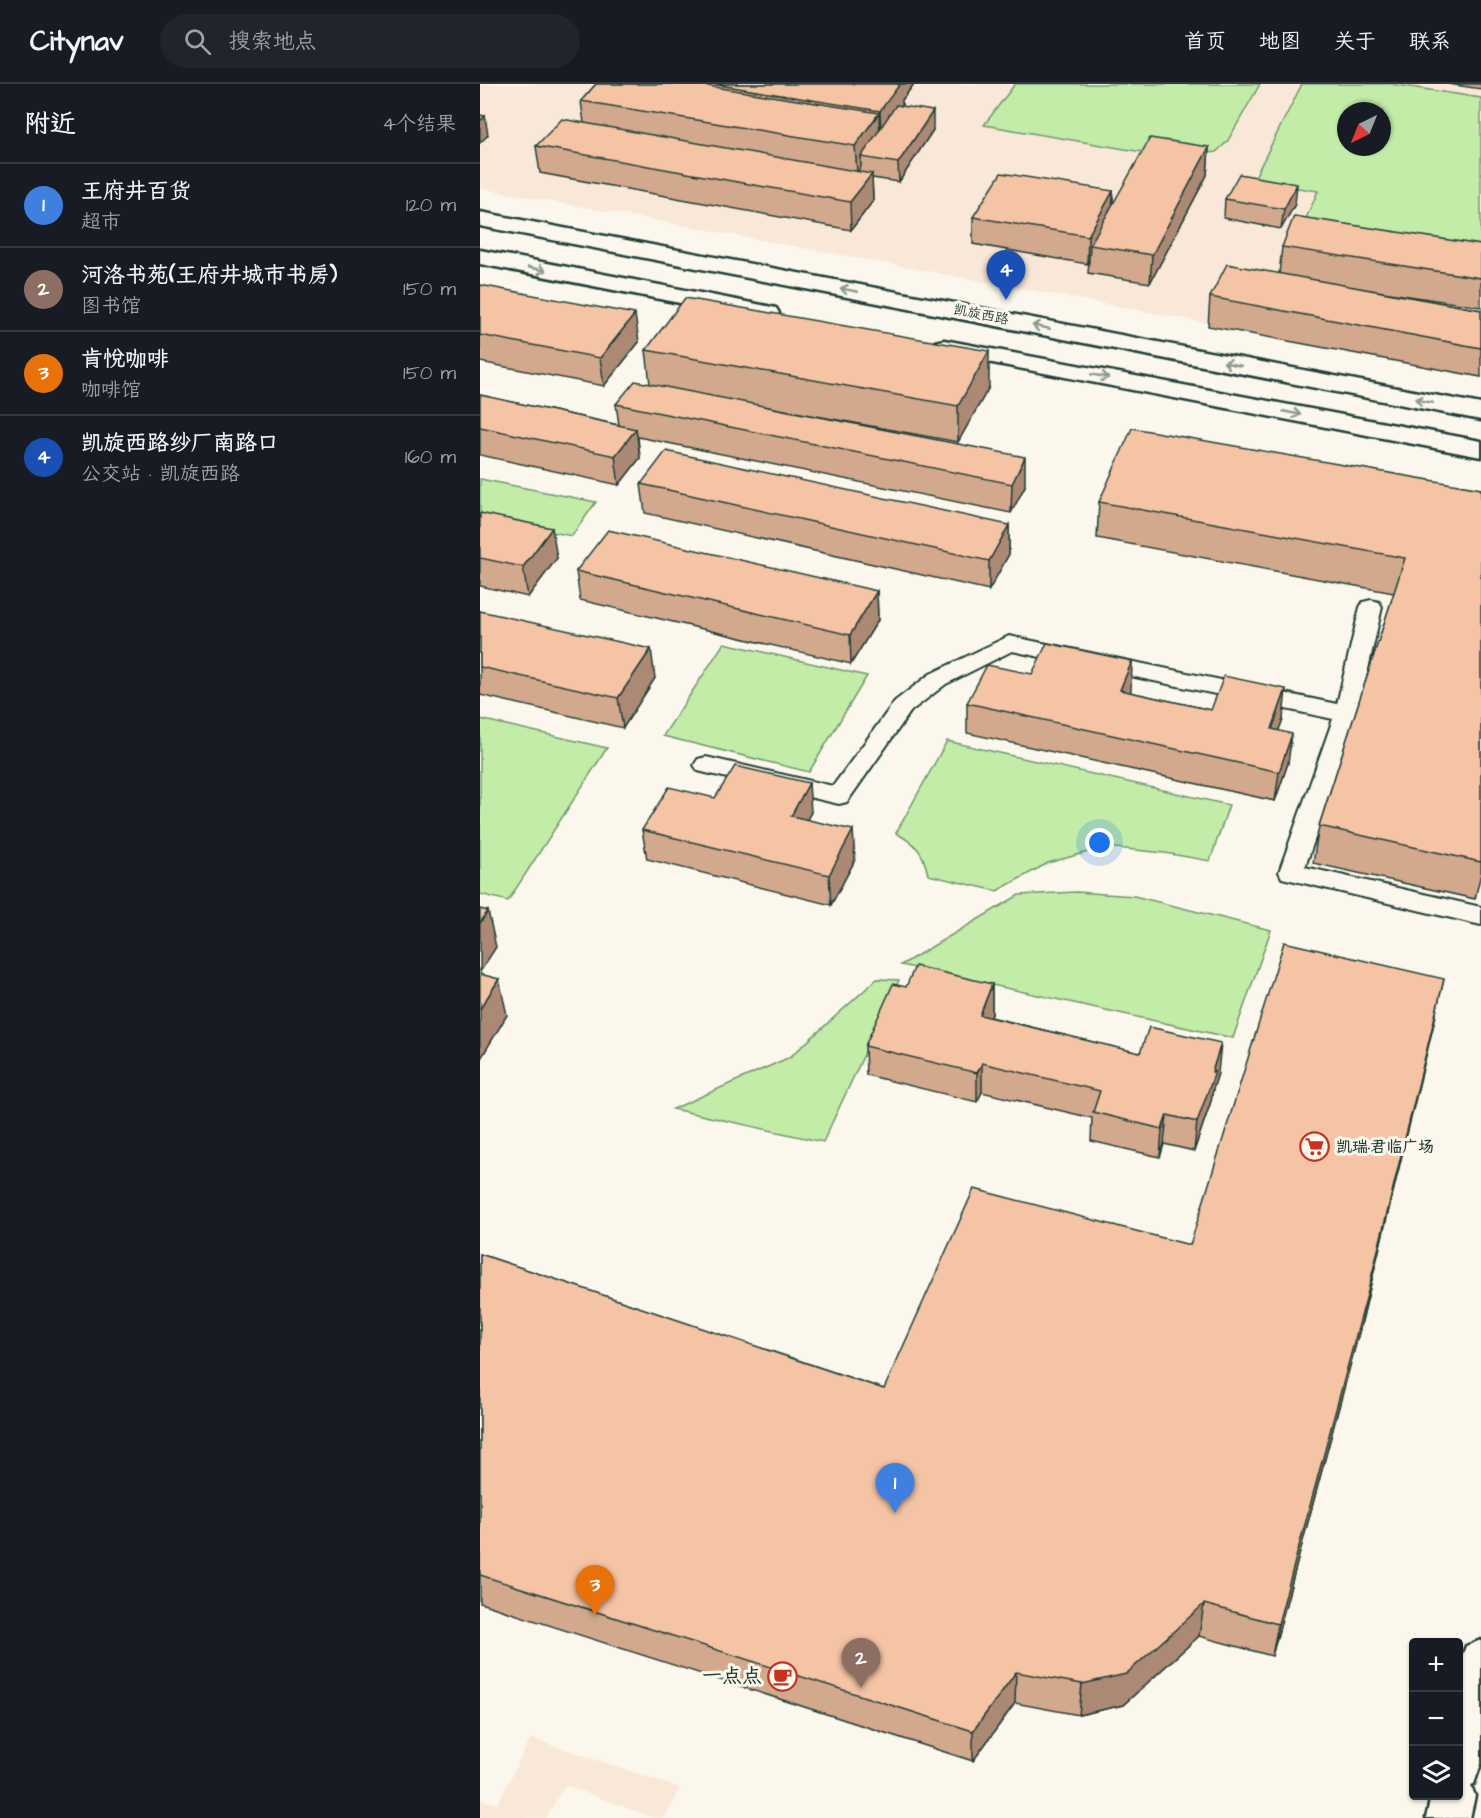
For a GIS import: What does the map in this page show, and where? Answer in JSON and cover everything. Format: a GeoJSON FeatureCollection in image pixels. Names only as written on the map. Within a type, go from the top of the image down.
{"type":"FeatureCollection","features":[{"type":"Feature","properties":{"kind":"main road","name":"凯旋西路"},"geometry":{"type":"LineString","coordinates":[[480,219],[1481,412]]}},
{"type":"Feature","properties":{"kind":"main road"},"geometry":{"type":"LineString","coordinates":[[480,258],[788,317]]}},
{"type":"Feature","properties":{"kind":"main road"},"geometry":{"type":"LineString","coordinates":[[917,342],[1481,449]]}},
{"type":"Feature","properties":{"kind":"main road"},"geometry":{"type":"LineString","coordinates":[[1463,1746],[1481,1660]]}},
{"type":"Feature","properties":{"kind":"main road"},"geometry":{"type":"LineString","coordinates":[[1448,1818],[1452,1800]]}},
{"type":"Feature","properties":{"kind":"lane"},"geometry":{"type":"LineString","coordinates":[[1371,607],[1346,714],[1291,873],[1481,916]]}},
{"type":"Feature","properties":{"kind":"lane"},"geometry":{"type":"LineString","coordinates":[[706,765],[839,796],[903,706],[938,679],[1008,643],[1346,714]]}},
{"type":"Feature","properties":{"kind":"shaded area"},"geometry":{"type":"Polygon","coordinates":[[[480,84],[1481,84],[1481,374],[480,188],[480,84]]]}},
{"type":"Feature","properties":{"kind":"shaded area"},"geometry":{"type":"Polygon","coordinates":[[[531,1738],[680,1788],[665,1818],[654,1818],[565,1785],[546,1818],[480,1818],[480,1799],[497,1804],[531,1738]]]}},
{"type":"Feature","properties":{"kind":"green space"},"geometry":{"type":"Polygon","coordinates":[[[1015,84],[1260,84],[1227,142],[1216,152],[1191,155],[1154,154],[984,125],[1015,84]]]}},
{"type":"Feature","properties":{"kind":"green space"},"geometry":{"type":"Polygon","coordinates":[[[1302,84],[1391,84],[1481,98],[1481,267],[1298,236],[1318,191],[1253,181],[1302,84]]]}},
{"type":"Feature","properties":{"kind":"green space"},"geometry":{"type":"Polygon","coordinates":[[[480,479],[596,502],[572,536],[480,518],[480,479]]]}},
{"type":"Feature","properties":{"kind":"green space"},"geometry":{"type":"Polygon","coordinates":[[[724,643],[867,676],[809,772],[663,736],[724,643]]]}},
{"type":"Feature","properties":{"kind":"green space"},"geometry":{"type":"Polygon","coordinates":[[[480,719],[607,748],[508,901],[480,894],[480,719]]]}},
{"type":"Feature","properties":{"kind":"green space"},"geometry":{"type":"Polygon","coordinates":[[[947,741],[1229,805],[1210,861],[1165,853],[1106,847],[1048,863],[997,891],[928,875],[924,860],[918,850],[896,833],[947,741]]]}},
{"type":"Feature","properties":{"kind":"green space"},"geometry":{"type":"Polygon","coordinates":[[[1076,892],[1134,896],[1271,930],[1233,1038],[901,965],[1019,895],[1076,892]]]}},
{"type":"Feature","properties":{"kind":"green space"},"geometry":{"type":"Polygon","coordinates":[[[877,979],[899,980],[823,1142],[673,1109],[790,1057],[877,979]]]}},
{"type":"Feature","properties":{"kind":"building"},"geometry":{"type":"Polygon","coordinates":[[[596,84],[695,84],[879,113],[855,146],[581,101],[596,84]]]}},
{"type":"Feature","properties":{"kind":"building"},"geometry":{"type":"Polygon","coordinates":[[[713,84],[900,84],[880,111],[713,84]]]}},
{"type":"Feature","properties":{"kind":"building"},"geometry":{"type":"Polygon","coordinates":[[[896,105],[933,111],[898,163],[861,157],[896,105]]]}},
{"type":"Feature","properties":{"kind":"building"},"geometry":{"type":"Polygon","coordinates":[[[562,119],[872,174],[850,202],[536,146],[562,119]]]}},
{"type":"Feature","properties":{"kind":"building"},"geometry":{"type":"Polygon","coordinates":[[[1150,138],[1209,147],[1152,255],[1090,245],[1150,138]]]}},
{"type":"Feature","properties":{"kind":"building"},"geometry":{"type":"Polygon","coordinates":[[[1001,173],[1113,191],[1088,236],[973,217],[1001,173]]]}},
{"type":"Feature","properties":{"kind":"building"},"geometry":{"type":"Polygon","coordinates":[[[1239,174],[1297,184],[1284,209],[1225,199],[1239,174]]]}},
{"type":"Feature","properties":{"kind":"building"},"geometry":{"type":"Polygon","coordinates":[[[1294,216],[1481,245],[1481,278],[1282,247],[1294,216]]]}},
{"type":"Feature","properties":{"kind":"building"},"geometry":{"type":"Polygon","coordinates":[[[1227,264],[1481,310],[1481,348],[1210,297],[1227,264]]]}},
{"type":"Feature","properties":{"kind":"building"},"geometry":{"type":"Polygon","coordinates":[[[480,285],[635,314],[600,358],[480,335],[480,285]]]}},
{"type":"Feature","properties":{"kind":"building"},"geometry":{"type":"Polygon","coordinates":[[[685,298],[989,351],[958,406],[646,350],[685,298]]]}},
{"type":"Feature","properties":{"kind":"building"},"geometry":{"type":"Polygon","coordinates":[[[635,381],[1025,457],[1012,484],[616,404],[635,381]]]}},
{"type":"Feature","properties":{"kind":"building"},"geometry":{"type":"Polygon","coordinates":[[[480,395],[636,429],[615,456],[480,427],[480,395]]]}},
{"type":"Feature","properties":{"kind":"building"},"geometry":{"type":"Polygon","coordinates":[[[1132,428],[1481,489],[1481,862],[1319,826],[1405,558],[1099,502],[1132,428]]]}},
{"type":"Feature","properties":{"kind":"building"},"geometry":{"type":"Polygon","coordinates":[[[666,451],[1009,525],[989,561],[641,484],[666,451]]]}},
{"type":"Feature","properties":{"kind":"building"},"geometry":{"type":"Polygon","coordinates":[[[480,513],[552,528],[523,567],[480,558],[480,513]]]}},
{"type":"Feature","properties":{"kind":"building"},"geometry":{"type":"Polygon","coordinates":[[[608,530],[877,591],[850,635],[576,571],[608,530]]]}},
{"type":"Feature","properties":{"kind":"building"},"geometry":{"type":"Polygon","coordinates":[[[480,611],[651,649],[618,698],[480,667],[480,611]]]}},
{"type":"Feature","properties":{"kind":"building"},"geometry":{"type":"Polygon","coordinates":[[[1047,643],[1132,661],[1120,690],[1211,710],[1224,676],[1286,689],[1272,729],[1292,734],[1279,772],[967,703],[987,665],[1032,674],[1047,643]]]}},
{"type":"Feature","properties":{"kind":"building"},"geometry":{"type":"Polygon","coordinates":[[[735,766],[809,783],[791,816],[853,830],[829,875],[642,830],[669,787],[715,798],[735,766]]]}},
{"type":"Feature","properties":{"kind":"building"},"geometry":{"type":"Polygon","coordinates":[[[480,909],[488,911],[480,923],[480,909]]]}},
{"type":"Feature","properties":{"kind":"building"},"geometry":{"type":"Polygon","coordinates":[[[1284,942],[1444,979],[1368,1291],[1278,1624],[1204,1604],[1126,1674],[1082,1684],[1016,1672],[973,1731],[480,1575],[480,1254],[884,1389],[974,1189],[1190,1245],[1284,942]]]}},
{"type":"Feature","properties":{"kind":"building"},"geometry":{"type":"Polygon","coordinates":[[[915,966],[992,984],[980,1015],[1140,1053],[1149,1027],[1221,1043],[1212,1072],[1215,1072],[1197,1122],[1167,1115],[1162,1129],[1093,1112],[1100,1091],[982,1063],[977,1073],[865,1046],[893,984],[906,987],[915,966]]]}},
{"type":"Feature","properties":{"kind":"building"},"geometry":{"type":"Polygon","coordinates":[[[480,974],[499,979],[480,1009],[480,974]]]}},
{"type":"Feature","properties":{"kind":"place","name":"凯旋西路纱厂南路口"},"geometry":{"type":"Point","coordinates":[1006,300]}},
{"type":"Feature","properties":{"kind":"place","name":"凯瑞·君临广场"},"geometry":{"type":"Point","coordinates":[1315,1147]}},
{"type":"Feature","properties":{"kind":"place","name":"王府井百货"},"geometry":{"type":"Point","coordinates":[895,1513]}},
{"type":"Feature","properties":{"kind":"place","name":"肯悦咖啡"},"geometry":{"type":"Point","coordinates":[595,1615]}},
{"type":"Feature","properties":{"kind":"place","name":"一点点"},"geometry":{"type":"Point","coordinates":[783,1676]}},
{"type":"Feature","properties":{"kind":"place","name":"河洛书苑(王府井城市书房)"},"geometry":{"type":"Point","coordinates":[861,1688]}}]}
